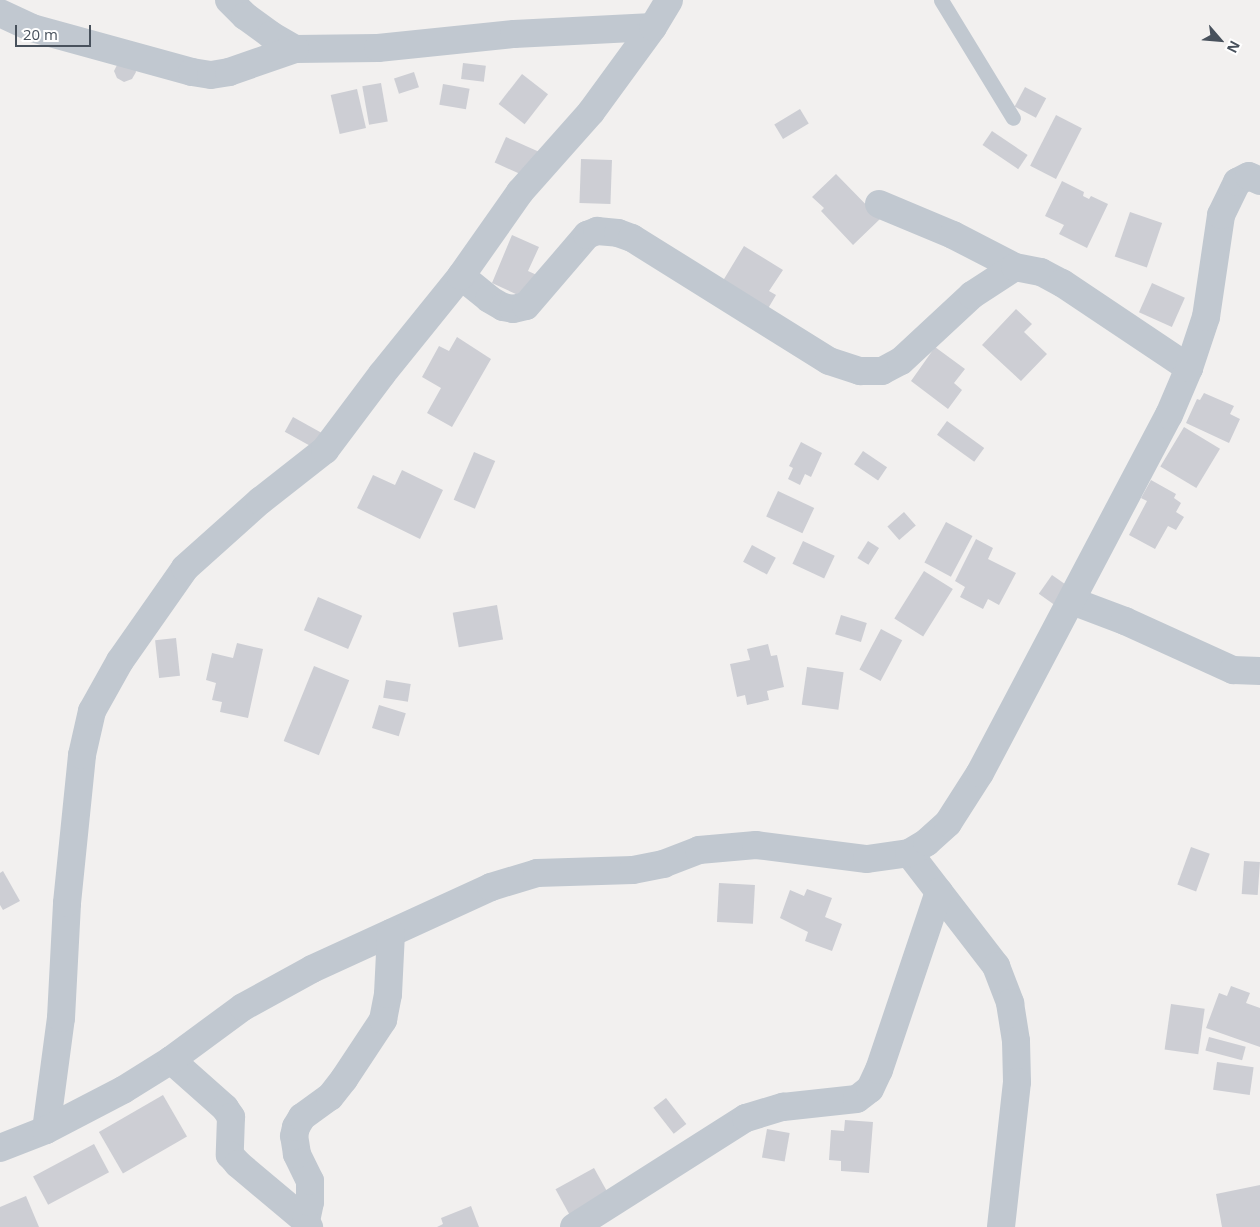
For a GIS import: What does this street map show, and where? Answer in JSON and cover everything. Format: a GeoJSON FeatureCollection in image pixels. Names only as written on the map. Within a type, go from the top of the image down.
{"type":"FeatureCollection","features":[{"type":"Feature","properties":{"kind":"street"},"geometry":{"type":"LineString","coordinates":[[229,0],[245,16],[271,35],[296,49]]}},
{"type":"Feature","properties":{"kind":"street"},"geometry":{"type":"LineString","coordinates":[[46,1130],[61,1018],[68,903],[82,755],[92,711],[120,661],[185,568],[260,501],[326,450],[382,374],[461,276],[520,192],[591,112],[653,28],[669,0]]}},
{"type":"Feature","properties":{"kind":"street"},"geometry":{"type":"LineString","coordinates":[[0,13],[32,28],[192,72],[211,75],[230,72],[296,49],[378,48],[514,34],[653,28]]}},
{"type":"Feature","properties":{"kind":"street"},"geometry":{"type":"LineString","coordinates":[[0,1148],[46,1130],[124,1090],[171,1060],[243,1007],[312,969],[491,887],[537,873],[633,870],[663,864],[699,850],[756,845],[867,859],[909,854],[927,842],[948,823],[980,774],[1169,415],[1189,368],[1206,317],[1222,215],[1237,182],[1248,176],[1260,181]]}},
{"type":"Feature","properties":{"kind":"street"},"geometry":{"type":"LineString","coordinates":[[879,204],[953,235],[1016,267],[1041,272],[1062,282],[1189,368]]}},
{"type":"Feature","properties":{"kind":"street"},"geometry":{"type":"LineString","coordinates":[[461,276],[489,299],[503,307],[514,309],[526,306],[587,235],[597,231],[618,233],[632,238],[829,361],[860,371],[882,371],[901,361],[972,295],[1016,267]]}},
{"type":"Feature","properties":{"kind":"street"},"geometry":{"type":"LineString","coordinates":[[1072,600],[1126,621],[1233,670],[1260,671]]}},
{"type":"Feature","properties":{"kind":"street"},"geometry":{"type":"LineString","coordinates":[[909,854],[996,966],[1010,1003],[1016,1041],[1017,1082],[1001,1227]]}},
{"type":"Feature","properties":{"kind":"street"},"geometry":{"type":"LineString","coordinates":[[574,1227],[746,1118],[783,1107],[857,1099],[870,1089],[879,1070],[939,892]]}},
{"type":"Feature","properties":{"kind":"street"},"geometry":{"type":"LineString","coordinates":[[307,1224],[310,1181],[297,1154],[294,1136],[296,1127],[302,1117],[330,1096],[344,1080],[383,1020],[388,994],[391,933]]}},
{"type":"Feature","properties":{"kind":"street"},"geometry":{"type":"LineString","coordinates":[[171,1060],[225,1108],[231,1117],[230,1155],[307,1224]]}},
{"type":"Feature","properties":{"kind":"lane"},"geometry":{"type":"LineString","coordinates":[[941,0],[1013,118]]}},
{"type":"Feature","properties":{"kind":"building"},"geometry":{"type":"Polygon","coordinates":[[[118,63],[135,68],[136,72],[132,79],[124,82],[117,78],[114,71],[118,63]]]}},
{"type":"Feature","properties":{"kind":"building"},"geometry":{"type":"Polygon","coordinates":[[[463,63],[486,66],[484,82],[461,79],[463,63]]]}},
{"type":"Feature","properties":{"kind":"building"},"geometry":{"type":"Polygon","coordinates":[[[414,72],[419,87],[399,94],[394,78],[414,72]]]}},
{"type":"Feature","properties":{"kind":"building"},"geometry":{"type":"Polygon","coordinates":[[[522,74],[548,94],[525,124],[499,104],[522,74]]]}},
{"type":"Feature","properties":{"kind":"building"},"geometry":{"type":"Polygon","coordinates":[[[381,83],[388,121],[369,125],[362,86],[381,83]]]}},
{"type":"Feature","properties":{"kind":"building"},"geometry":{"type":"Polygon","coordinates":[[[443,84],[470,89],[466,109],[439,105],[443,84]]]}},
{"type":"Feature","properties":{"kind":"building"},"geometry":{"type":"Polygon","coordinates":[[[1025,87],[1046,98],[1036,118],[1015,106],[1025,87]]]}},
{"type":"Feature","properties":{"kind":"building"},"geometry":{"type":"Polygon","coordinates":[[[357,89],[366,128],[340,134],[331,95],[357,89]]]}},
{"type":"Feature","properties":{"kind":"building"},"geometry":{"type":"Polygon","coordinates":[[[800,109],[809,124],[783,139],[774,124],[800,109]]]}},
{"type":"Feature","properties":{"kind":"building"},"geometry":{"type":"Polygon","coordinates":[[[1056,115],[1082,128],[1056,179],[1030,166],[1056,115]]]}},
{"type":"Feature","properties":{"kind":"building"},"geometry":{"type":"Polygon","coordinates":[[[992,131],[1028,155],[1018,169],[982,145],[992,131]]]}},
{"type":"Feature","properties":{"kind":"building"},"geometry":{"type":"Polygon","coordinates":[[[506,137],[539,152],[527,177],[495,163],[506,137]]]}},
{"type":"Feature","properties":{"kind":"building"},"geometry":{"type":"Polygon","coordinates":[[[581,159],[612,160],[610,204],[579,203],[581,159]]]}},
{"type":"Feature","properties":{"kind":"building"},"geometry":{"type":"Polygon","coordinates":[[[836,174],[880,219],[853,245],[821,211],[824,208],[812,197],[836,174]]]}},
{"type":"Feature","properties":{"kind":"building"},"geometry":{"type":"Polygon","coordinates":[[[1062,181],[1084,192],[1083,196],[1089,199],[1091,196],[1108,204],[1087,248],[1059,234],[1064,225],[1045,216],[1062,181]]]}},
{"type":"Feature","properties":{"kind":"building"},"geometry":{"type":"Polygon","coordinates":[[[1130,212],[1162,223],[1147,268],[1115,256],[1130,212]]]}},
{"type":"Feature","properties":{"kind":"building"},"geometry":{"type":"Polygon","coordinates":[[[512,235],[539,247],[528,271],[539,276],[530,296],[520,292],[518,295],[492,283],[512,235]]]}},
{"type":"Feature","properties":{"kind":"building"},"geometry":{"type":"Polygon","coordinates":[[[744,246],[783,270],[769,291],[776,295],[766,312],[721,284],[744,246]]]}},
{"type":"Feature","properties":{"kind":"building"},"geometry":{"type":"Polygon","coordinates":[[[1152,283],[1185,298],[1172,327],[1139,312],[1152,283]]]}},
{"type":"Feature","properties":{"kind":"building"},"geometry":{"type":"Polygon","coordinates":[[[1016,309],[1032,324],[1024,332],[1047,354],[1021,381],[982,345],[1016,309]]]}},
{"type":"Feature","properties":{"kind":"building"},"geometry":{"type":"Polygon","coordinates":[[[457,337],[491,359],[452,427],[427,413],[441,388],[422,377],[439,346],[449,351],[457,337]]]}},
{"type":"Feature","properties":{"kind":"building"},"geometry":{"type":"Polygon","coordinates":[[[935,347],[965,369],[954,383],[962,390],[948,409],[911,381],[935,347]]]}},
{"type":"Feature","properties":{"kind":"building"},"geometry":{"type":"Polygon","coordinates":[[[1204,393],[1234,406],[1230,414],[1240,419],[1229,443],[1186,423],[1197,399],[1200,400],[1204,393]]]}},
{"type":"Feature","properties":{"kind":"building"},"geometry":{"type":"Polygon","coordinates":[[[293,417],[324,434],[315,449],[285,432],[293,417]]]}},
{"type":"Feature","properties":{"kind":"building"},"geometry":{"type":"Polygon","coordinates":[[[947,421],[984,448],[974,462],[937,435],[947,421]]]}},
{"type":"Feature","properties":{"kind":"building"},"geometry":{"type":"Polygon","coordinates":[[[1184,427],[1220,449],[1196,488],[1160,466],[1184,427]]]}},
{"type":"Feature","properties":{"kind":"building"},"geometry":{"type":"Polygon","coordinates":[[[801,442],[822,453],[811,477],[805,474],[800,485],[788,479],[793,468],[789,466],[801,442]]]}},
{"type":"Feature","properties":{"kind":"building"},"geometry":{"type":"Polygon","coordinates":[[[863,451],[887,467],[878,480],[854,464],[863,451]]]}},
{"type":"Feature","properties":{"kind":"building"},"geometry":{"type":"Polygon","coordinates":[[[474,452],[495,461],[475,509],[454,500],[474,452]]]}},
{"type":"Feature","properties":{"kind":"building"},"geometry":{"type":"Polygon","coordinates":[[[402,470],[443,490],[420,539],[357,508],[373,475],[395,485],[402,470]]]}},
{"type":"Feature","properties":{"kind":"building"},"geometry":{"type":"Polygon","coordinates":[[[1151,480],[1176,494],[1174,498],[1181,503],[1176,512],[1184,517],[1176,530],[1168,526],[1155,549],[1129,535],[1147,501],[1141,498],[1151,480]]]}},
{"type":"Feature","properties":{"kind":"building"},"geometry":{"type":"Polygon","coordinates":[[[778,491],[814,508],[802,533],[766,516],[778,491]]]}},
{"type":"Feature","properties":{"kind":"building"},"geometry":{"type":"Polygon","coordinates":[[[904,512],[916,526],[899,540],[887,526],[904,512]]]}},
{"type":"Feature","properties":{"kind":"building"},"geometry":{"type":"Polygon","coordinates":[[[946,522],[972,536],[951,577],[924,563],[946,522]]]}},
{"type":"Feature","properties":{"kind":"building"},"geometry":{"type":"Polygon","coordinates":[[[976,539],[993,548],[988,559],[1016,573],[999,605],[988,599],[983,609],[960,597],[965,587],[955,581],[976,539]]]}},
{"type":"Feature","properties":{"kind":"building"},"geometry":{"type":"Polygon","coordinates":[[[803,541],[835,556],[824,578],[792,564],[803,541]]]}},
{"type":"Feature","properties":{"kind":"building"},"geometry":{"type":"Polygon","coordinates":[[[868,541],[879,548],[868,565],[857,558],[868,541]]]}},
{"type":"Feature","properties":{"kind":"building"},"geometry":{"type":"Polygon","coordinates":[[[752,545],[776,558],[767,574],[743,562],[752,545]]]}},
{"type":"Feature","properties":{"kind":"building"},"geometry":{"type":"Polygon","coordinates":[[[924,571],[953,589],[923,637],[894,618],[924,571]]]}},
{"type":"Feature","properties":{"kind":"building"},"geometry":{"type":"Polygon","coordinates":[[[1052,575],[1069,587],[1056,606],[1039,594],[1052,575]]]}},
{"type":"Feature","properties":{"kind":"building"},"geometry":{"type":"Polygon","coordinates":[[[318,597],[362,616],[348,649],[304,630],[318,597]]]}},
{"type":"Feature","properties":{"kind":"building"},"geometry":{"type":"Polygon","coordinates":[[[497,605],[503,639],[459,647],[453,613],[497,605]]]}},
{"type":"Feature","properties":{"kind":"building"},"geometry":{"type":"Polygon","coordinates":[[[841,615],[867,623],[861,642],[835,634],[841,615]]]}},
{"type":"Feature","properties":{"kind":"building"},"geometry":{"type":"Polygon","coordinates":[[[881,629],[902,640],[881,681],[859,670],[881,629]]]}},
{"type":"Feature","properties":{"kind":"building"},"geometry":{"type":"Polygon","coordinates":[[[176,638],[180,676],[159,678],[155,640],[176,638]]]}},
{"type":"Feature","properties":{"kind":"building"},"geometry":{"type":"Polygon","coordinates":[[[237,643],[263,649],[248,718],[220,712],[222,702],[212,700],[216,683],[206,680],[212,653],[233,658],[237,643]]]}},
{"type":"Feature","properties":{"kind":"building"},"geometry":{"type":"Polygon","coordinates":[[[768,644],[771,656],[777,655],[784,687],[767,691],[769,700],[747,705],[745,695],[737,697],[730,664],[750,660],[747,649],[768,644]]]}},
{"type":"Feature","properties":{"kind":"building"},"geometry":{"type":"Polygon","coordinates":[[[314,666],[349,680],[319,755],[284,741],[314,666]]]}},
{"type":"Feature","properties":{"kind":"building"},"geometry":{"type":"Polygon","coordinates":[[[807,667],[844,672],[838,710],[802,705],[807,667]]]}},
{"type":"Feature","properties":{"kind":"building"},"geometry":{"type":"Polygon","coordinates":[[[386,680],[411,684],[408,702],[383,698],[386,680]]]}},
{"type":"Feature","properties":{"kind":"building"},"geometry":{"type":"Polygon","coordinates":[[[379,705],[406,713],[399,736],[372,728],[379,705]]]}},
{"type":"Feature","properties":{"kind":"building"},"geometry":{"type":"Polygon","coordinates":[[[1191,847],[1210,854],[1196,891],[1177,885],[1191,847]]]}},
{"type":"Feature","properties":{"kind":"building"},"geometry":{"type":"Polygon","coordinates":[[[1244,861],[1260,862],[1258,895],[1242,894],[1244,861]]]}},
{"type":"Feature","properties":{"kind":"building"},"geometry":{"type":"Polygon","coordinates":[[[3,871],[20,901],[3,910],[0,905],[0,873],[3,871]]]}},
{"type":"Feature","properties":{"kind":"building"},"geometry":{"type":"Polygon","coordinates":[[[719,883],[755,885],[753,924],[717,922],[719,883]]]}},
{"type":"Feature","properties":{"kind":"building"},"geometry":{"type":"Polygon","coordinates":[[[807,889],[832,898],[825,917],[842,924],[832,951],[805,941],[808,932],[780,918],[790,890],[804,896],[807,889]]]}},
{"type":"Feature","properties":{"kind":"building"},"geometry":{"type":"Polygon","coordinates":[[[1231,986],[1250,993],[1246,1003],[1260,1008],[1260,1047],[1206,1028],[1219,993],[1227,996],[1231,986]]]}},
{"type":"Feature","properties":{"kind":"building"},"geometry":{"type":"Polygon","coordinates":[[[1171,1004],[1205,1009],[1198,1054],[1165,1050],[1171,1004]]]}},
{"type":"Feature","properties":{"kind":"building"},"geometry":{"type":"Polygon","coordinates":[[[1209,1037],[1246,1047],[1242,1060],[1205,1051],[1209,1037]]]}},
{"type":"Feature","properties":{"kind":"building"},"geometry":{"type":"Polygon","coordinates":[[[1217,1062],[1254,1067],[1250,1095],[1213,1090],[1217,1062]]]}},
{"type":"Feature","properties":{"kind":"building"},"geometry":{"type":"Polygon","coordinates":[[[163,1095],[187,1137],[123,1174],[99,1132],[163,1095]]]}},
{"type":"Feature","properties":{"kind":"building"},"geometry":{"type":"Polygon","coordinates":[[[666,1098],[686,1124],[674,1134],[653,1108],[666,1098]]]}},
{"type":"Feature","properties":{"kind":"building"},"geometry":{"type":"Polygon","coordinates":[[[845,1120],[873,1122],[869,1173],[841,1171],[841,1161],[829,1160],[831,1130],[844,1131],[845,1120]]]}},
{"type":"Feature","properties":{"kind":"building"},"geometry":{"type":"Polygon","coordinates":[[[767,1129],[790,1133],[785,1162],[762,1158],[767,1129]]]}},
{"type":"Feature","properties":{"kind":"building"},"geometry":{"type":"Polygon","coordinates":[[[94,1144],[109,1172],[48,1205],[33,1176],[94,1144]]]}},
{"type":"Feature","properties":{"kind":"building"},"geometry":{"type":"Polygon","coordinates":[[[594,1168],[609,1195],[571,1216],[556,1189],[594,1168]]]}},
{"type":"Feature","properties":{"kind":"building"},"geometry":{"type":"Polygon","coordinates":[[[1260,1185],[1260,1227],[1222,1227],[1216,1194],[1260,1185]]]}},
{"type":"Feature","properties":{"kind":"building"},"geometry":{"type":"Polygon","coordinates":[[[26,1196],[39,1227],[0,1227],[0,1207],[26,1196]]]}},
{"type":"Feature","properties":{"kind":"building"},"geometry":{"type":"Polygon","coordinates":[[[471,1206],[479,1227],[437,1227],[443,1224],[441,1218],[471,1206]]]}}]}
